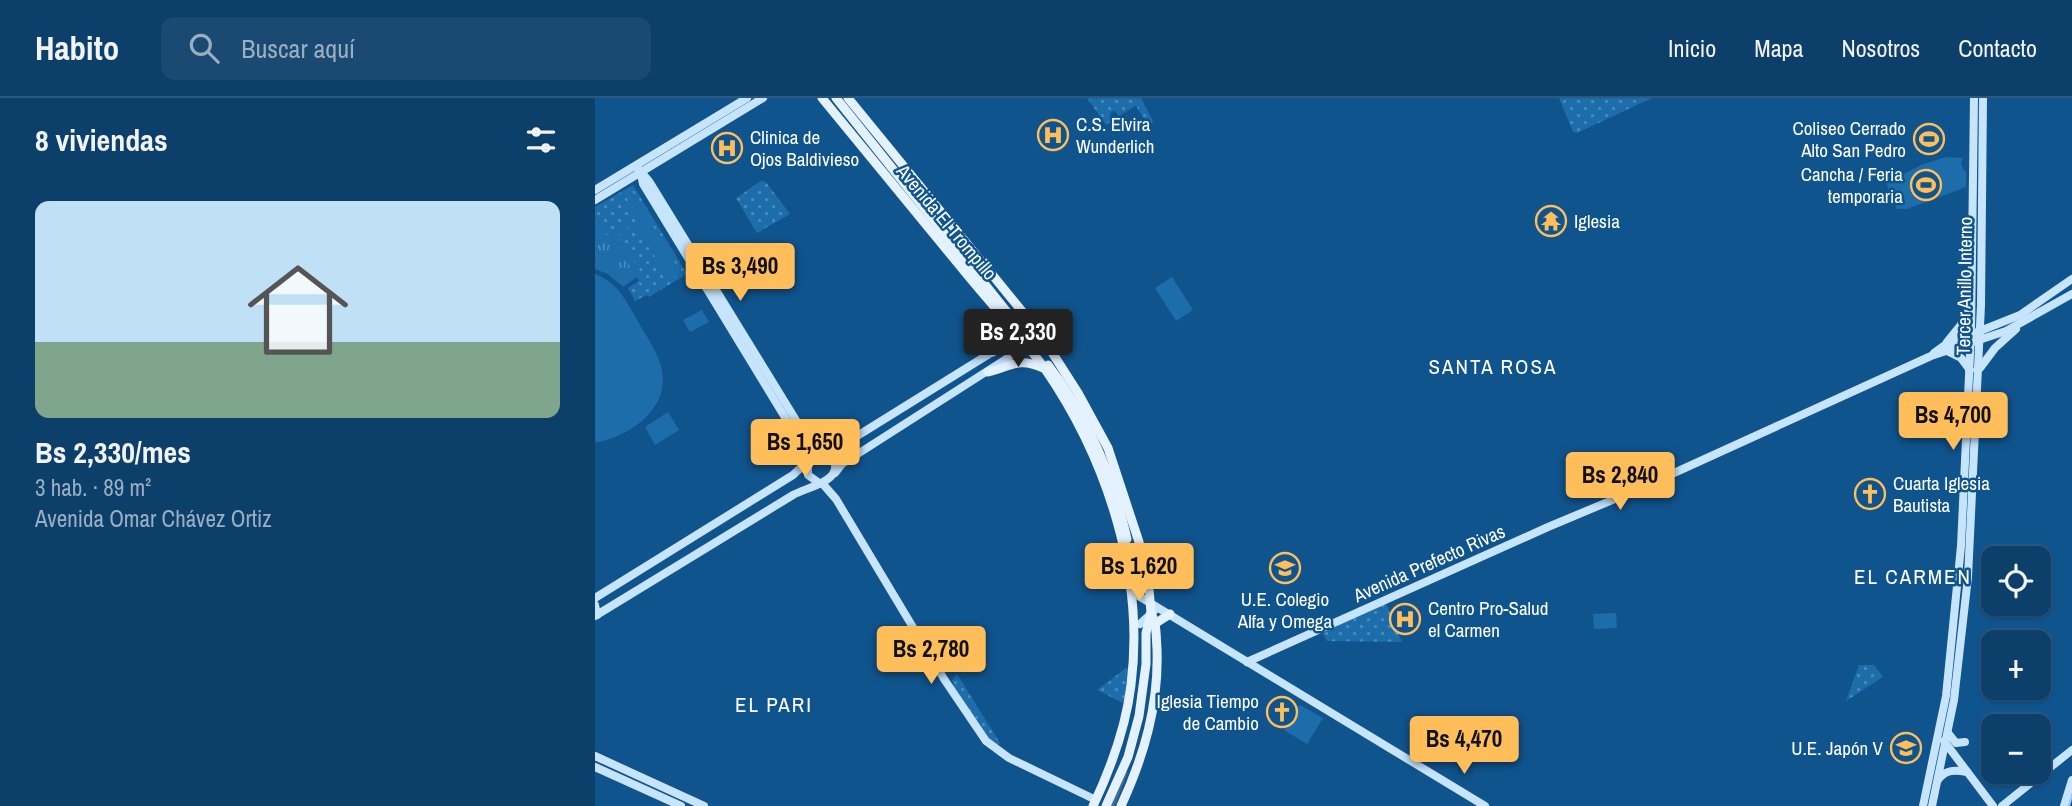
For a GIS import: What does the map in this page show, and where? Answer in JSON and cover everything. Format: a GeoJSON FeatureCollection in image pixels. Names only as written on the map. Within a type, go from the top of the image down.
{"type":"FeatureCollection","features":[{"type":"Feature","properties":{"kind":"main road"},"geometry":{"type":"LineString","coordinates":[[595,200],[747,98]]}},
{"type":"Feature","properties":{"kind":"main road"},"geometry":{"type":"LineString","coordinates":[[595,190],[638,169],[763,98]]}},
{"type":"Feature","properties":{"kind":"main road","name":"Avenida El Trompillo"},"geometry":{"type":"LineString","coordinates":[[822,98],[922,220],[1055,374],[1081,414],[1105,466],[1124,525],[1140,624],[1137,687],[1132,715],[1121,754],[1096,804]]}},
{"type":"Feature","properties":{"kind":"main road","name":"Avenida El Trompillo"},"geometry":{"type":"LineString","coordinates":[[836,98],[1024,338],[1073,414],[1108,495],[1125,560],[1133,609],[1134,648],[1131,687],[1121,734],[1096,804]]}},
{"type":"Feature","properties":{"kind":"main road","name":"Avenida El Trompillo"},"geometry":{"type":"LineString","coordinates":[[848,98],[1021,310],[1079,393],[1108,448],[1139,542],[1151,613],[1146,633],[1146,664],[1139,716],[1128,757],[1106,806]]}},
{"type":"Feature","properties":{"kind":"main road","name":"Tercer Anillo Interno"},"geometry":{"type":"LineString","coordinates":[[1923,806],[1943,711],[1951,657],[1974,370],[1974,98]]}},
{"type":"Feature","properties":{"kind":"main road","name":"Tercer Anillo Interno"},"geometry":{"type":"LineString","coordinates":[[1976,304],[1983,98]]}},
{"type":"Feature","properties":{"kind":"main road"},"geometry":{"type":"LineString","coordinates":[[1973,141],[1975,167],[1982,169]]}},
{"type":"Feature","properties":{"kind":"main road"},"geometry":{"type":"LineString","coordinates":[[638,169],[649,181],[803,447],[808,460],[808,475],[821,483],[837,499],[944,679],[986,741],[1009,758],[1096,804]]}},
{"type":"Feature","properties":{"kind":"main road"},"geometry":{"type":"LineString","coordinates":[[901,178],[922,220]]}},
{"type":"Feature","properties":{"kind":"main road"},"geometry":{"type":"LineString","coordinates":[[1972,180],[1980,181],[1981,201]]}},
{"type":"Feature","properties":{"kind":"main road","name":"Avenida Prefecto Rivas"},"geometry":{"type":"LineString","coordinates":[[1976,337],[2037,304],[2072,279]]}},
{"type":"Feature","properties":{"kind":"main road","name":"Avenida Prefecto Rivas"},"geometry":{"type":"LineString","coordinates":[[1247,662],[1641,488],[1946,348],[2024,322],[2072,295]]}},
{"type":"Feature","properties":{"kind":"main road"},"geometry":{"type":"LineString","coordinates":[[2004,322],[1997,322],[1986,316],[1976,304],[1946,348],[1974,370],[2024,322]]}},
{"type":"Feature","properties":{"kind":"main road"},"geometry":{"type":"LineString","coordinates":[[723,308],[810,443],[821,454],[833,460],[837,499]]}},
{"type":"Feature","properties":{"kind":"main road"},"geometry":{"type":"LineString","coordinates":[[595,605],[596,615],[793,495],[829,480],[842,464],[1017,352],[1024,338],[1021,310]]}},
{"type":"Feature","properties":{"kind":"main road"},"geometry":{"type":"LineString","coordinates":[[993,352],[1006,335],[1005,318]]}},
{"type":"Feature","properties":{"kind":"main road"},"geometry":{"type":"LineString","coordinates":[[609,607],[601,603],[598,596],[785,481],[808,460],[834,451],[978,360],[1024,338]]}},
{"type":"Feature","properties":{"kind":"main road"},"geometry":{"type":"LineString","coordinates":[[1024,338],[1052,352]]}},
{"type":"Feature","properties":{"kind":"main road"},"geometry":{"type":"LineString","coordinates":[[964,387],[958,383],[957,376],[978,360]]}},
{"type":"Feature","properties":{"kind":"main road"},"geometry":{"type":"LineString","coordinates":[[988,372],[1019,362],[1028,362],[1055,374]]}},
{"type":"Feature","properties":{"kind":"main road","name":"Tercer Anillo Interno"},"geometry":{"type":"LineString","coordinates":[[1932,806],[1960,660],[1973,497],[1974,370]]}},
{"type":"Feature","properties":{"kind":"main road"},"geometry":{"type":"LineString","coordinates":[[931,408],[953,392],[954,386],[946,380]]}},
{"type":"Feature","properties":{"kind":"main road"},"geometry":{"type":"LineString","coordinates":[[849,442],[848,450],[857,455]]}},
{"type":"Feature","properties":{"kind":"main road"},"geometry":{"type":"LineString","coordinates":[[785,481],[792,486],[793,495]]}},
{"type":"Feature","properties":{"kind":"main road"},"geometry":{"type":"LineString","coordinates":[[1965,482],[1968,496],[1973,497]]}},
{"type":"Feature","properties":{"kind":"main road"},"geometry":{"type":"LineString","coordinates":[[1963,512],[1968,513],[1971,527]]}},
{"type":"Feature","properties":{"kind":"main road"},"geometry":{"type":"LineString","coordinates":[[1137,595],[1485,806]]}},
{"type":"Feature","properties":{"kind":"main road"},"geometry":{"type":"LineString","coordinates":[[1140,624],[1160,608]]}},
{"type":"Feature","properties":{"kind":"main road","name":"Avenida El Trompillo"},"geometry":{"type":"LineString","coordinates":[[1121,806],[1142,753],[1154,701],[1156,623],[1151,613]]}},
{"type":"Feature","properties":{"kind":"main road"},"geometry":{"type":"LineString","coordinates":[[1156,623],[1170,614]]}},
{"type":"Feature","properties":{"kind":"main road"},"geometry":{"type":"LineString","coordinates":[[1146,664],[1154,701]]}},
{"type":"Feature","properties":{"kind":"main road"},"geometry":{"type":"LineString","coordinates":[[1943,711],[1941,736],[1993,806]]}},
{"type":"Feature","properties":{"kind":"main road"},"geometry":{"type":"LineString","coordinates":[[1121,734],[1132,715]]}},
{"type":"Feature","properties":{"kind":"main road"},"geometry":{"type":"LineString","coordinates":[[1948,733],[1953,741],[1965,742]]}},
{"type":"Feature","properties":{"kind":"main road"},"geometry":{"type":"LineString","coordinates":[[1927,789],[1940,750],[1946,744]]}},
{"type":"Feature","properties":{"kind":"main road"},"geometry":{"type":"LineString","coordinates":[[2002,806],[2072,750]]}},
{"type":"Feature","properties":{"kind":"main road"},"geometry":{"type":"LineString","coordinates":[[595,756],[704,806]]}},
{"type":"Feature","properties":{"kind":"main road"},"geometry":{"type":"LineString","coordinates":[[595,767],[681,806]]}},
{"type":"Feature","properties":{"kind":"main road"},"geometry":{"type":"LineString","coordinates":[[1936,782],[1951,771],[1967,772]]}},
{"type":"Feature","properties":{"kind":"main road"},"geometry":{"type":"LineString","coordinates":[[2064,806],[2072,780]]}},
{"type":"Feature","properties":{"kind":"green space"},"geometry":{"type":"Polygon","coordinates":[[[1087,98],[1141,98],[1153,121],[1151,123],[1143,117],[1136,106],[1119,116],[1114,110],[1110,114],[1111,122],[1106,125],[1087,98]]]}},
{"type":"Feature","properties":{"kind":"green space"},"geometry":{"type":"Polygon","coordinates":[[[1559,98],[1652,98],[1577,133],[1573,132],[1559,98]]]}},
{"type":"Feature","properties":{"kind":"green space","name":"Cancha / Feria temporaria"},"geometry":{"type":"Polygon","coordinates":[[[1946,157],[1963,158],[1961,163],[1964,171],[1966,170],[1966,187],[1907,209],[1897,209],[1886,183],[1921,165],[1946,157]]]}},
{"type":"Feature","properties":{"kind":"green space"},"geometry":{"type":"Polygon","coordinates":[[[761,181],[766,182],[790,214],[757,233],[736,198],[761,181]]]}},
{"type":"Feature","properties":{"kind":"green space"},"geometry":{"type":"Polygon","coordinates":[[[633,185],[687,274],[649,297],[647,295],[635,301],[628,288],[639,281],[612,236],[608,238],[595,216],[595,207],[633,185]]]}},
{"type":"Feature","properties":{"kind":"green space"},"geometry":{"type":"Polygon","coordinates":[[[630,188],[683,276],[677,280],[672,273],[665,287],[655,291],[642,284],[617,244],[616,234],[622,224],[641,221],[623,192],[630,188]],[[632,226],[623,230],[620,235],[622,242],[647,282],[650,285],[658,285],[665,279],[665,273],[638,229],[632,226]]]}},
{"type":"Feature","properties":{"kind":"green space"},"geometry":{"type":"Polygon","coordinates":[[[595,216],[608,237],[611,235],[637,277],[623,287],[608,274],[595,269],[595,216]]]}},
{"type":"Feature","properties":{"kind":"green space"},"geometry":{"type":"Polygon","coordinates":[[[595,274],[617,289],[627,302],[656,353],[663,378],[661,392],[648,415],[625,432],[599,442],[595,442],[595,274]]]}},
{"type":"Feature","properties":{"kind":"green space"},"geometry":{"type":"Polygon","coordinates":[[[1172,277],[1193,310],[1176,321],[1155,288],[1172,277]]]}},
{"type":"Feature","properties":{"kind":"green space"},"geometry":{"type":"Polygon","coordinates":[[[702,310],[709,322],[690,332],[683,320],[702,310]]]}},
{"type":"Feature","properties":{"kind":"green space"},"geometry":{"type":"Polygon","coordinates":[[[668,412],[679,430],[655,445],[645,427],[668,412]]]}},
{"type":"Feature","properties":{"kind":"green space"},"geometry":{"type":"Polygon","coordinates":[[[1610,467],[1615,479],[1595,488],[1590,476],[1610,467]]]}},
{"type":"Feature","properties":{"kind":"green space"},"geometry":{"type":"Polygon","coordinates":[[[1386,603],[1402,642],[1327,641],[1322,632],[1386,603]]]}},
{"type":"Feature","properties":{"kind":"green space"},"geometry":{"type":"Polygon","coordinates":[[[1616,613],[1617,628],[1594,629],[1593,614],[1616,613]]]}},
{"type":"Feature","properties":{"kind":"green space"},"geometry":{"type":"Polygon","coordinates":[[[1859,665],[1874,665],[1883,677],[1846,701],[1859,665]]]}},
{"type":"Feature","properties":{"kind":"green space"},"geometry":{"type":"Polygon","coordinates":[[[1126,668],[1130,669],[1125,704],[1097,690],[1126,668]]]}},
{"type":"Feature","properties":{"kind":"green space"},"geometry":{"type":"Polygon","coordinates":[[[957,674],[1000,743],[998,745],[990,740],[954,687],[952,680],[957,674]]]}},
{"type":"Feature","properties":{"kind":"green space"},"geometry":{"type":"Polygon","coordinates":[[[1300,705],[1323,718],[1307,744],[1284,730],[1300,705]]]}},
{"type":"Feature","properties":{"kind":"waterway"},"geometry":{"type":"LineString","coordinates":[[1112,806],[1125,773]]}},
{"type":"Feature","properties":{"kind":"waterway"},"geometry":{"type":"LineString","coordinates":[[2069,806],[2072,796]]}},
{"type":"Feature","properties":{"kind":"place","name":"C.S. Elvira Wunderlich"},"geometry":{"type":"Point","coordinates":[1053,135]}},
{"type":"Feature","properties":{"kind":"place","name":"Coliseo Cerrado Alto San Pedro"},"geometry":{"type":"Point","coordinates":[1929,139]}},
{"type":"Feature","properties":{"kind":"place","name":"Clinica de Ojos Baldivieso"},"geometry":{"type":"Point","coordinates":[727,148]}},
{"type":"Feature","properties":{"kind":"place","name":"Cancha / Feria temporaria"},"geometry":{"type":"Point","coordinates":[1926,185]}},
{"type":"Feature","properties":{"kind":"place","name":"Iglesia"},"geometry":{"type":"Point","coordinates":[1551,221]}},
{"type":"Feature","properties":{"kind":"place","name":"Cuarta Iglesia Bautista"},"geometry":{"type":"Point","coordinates":[1870,494]}},
{"type":"Feature","properties":{"kind":"place","name":"U.E. Colegio Alfa y Omega"},"geometry":{"type":"Point","coordinates":[1285,568]}},
{"type":"Feature","properties":{"kind":"place","name":"Centro Pro-Salud el Carmen"},"geometry":{"type":"Point","coordinates":[1405,619]}},
{"type":"Feature","properties":{"kind":"place","name":"Iglesia Tiempo de Cambio"},"geometry":{"type":"Point","coordinates":[1282,712]}},
{"type":"Feature","properties":{"kind":"place","name":"U.E. Japón V"},"geometry":{"type":"Point","coordinates":[1906,748]}},
{"type":"Feature","properties":{"kind":"district","name":"SANTA ROSA"},"geometry":{"type":"Point","coordinates":[1493,367]}},
{"type":"Feature","properties":{"kind":"district","name":"EL CARMEN"},"geometry":{"type":"Point","coordinates":[1913,577]}},
{"type":"Feature","properties":{"kind":"district","name":"EL PARI"},"geometry":{"type":"Point","coordinates":[774,705]}}]}
